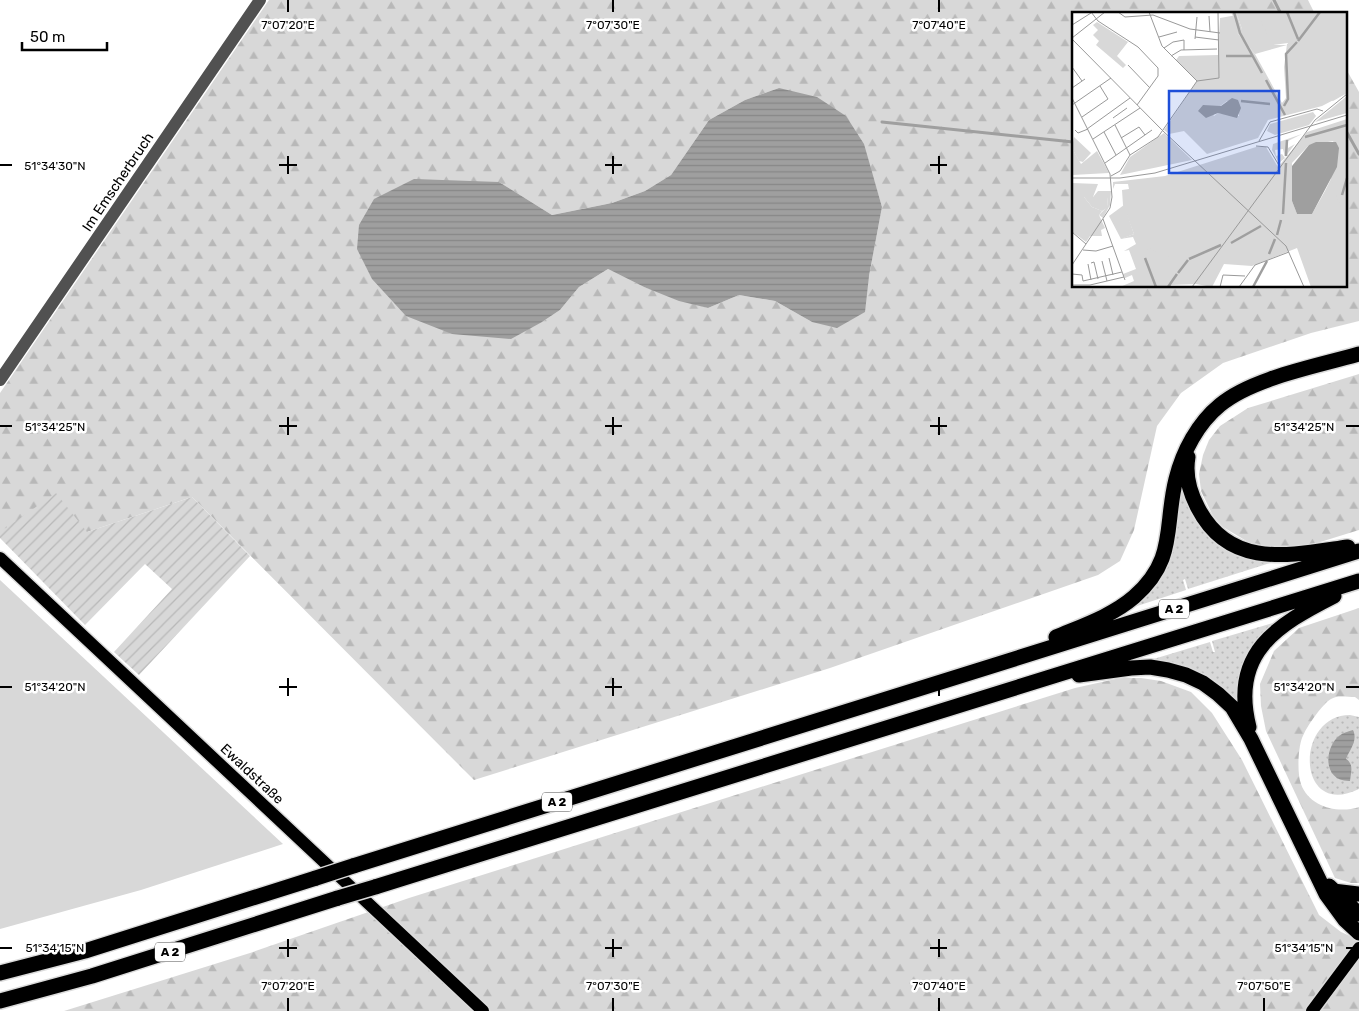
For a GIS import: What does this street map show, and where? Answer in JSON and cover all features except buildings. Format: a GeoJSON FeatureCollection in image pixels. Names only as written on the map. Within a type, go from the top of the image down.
{"type":"FeatureCollection","features":[{"type":"Feature","properties":{"kind":"highway"},"geometry":{"type":"LineString","coordinates":[[989,667],[1119,608],[1145,586],[1156,571],[1167,544],[1176,480],[1182,461],[1198,429],[1220,404],[1234,395],[1269,380],[1359,354]]}},
{"type":"Feature","properties":{"kind":"highway"},"geometry":{"type":"LineString","coordinates":[[1190,444],[1187,462],[1188,481],[1193,500],[1202,516],[1214,531],[1230,543],[1247,551],[1266,555],[1285,555],[1359,546]]}},
{"type":"Feature","properties":{"kind":"highway","name":"A 2"},"geometry":{"type":"LineString","coordinates":[[0,974],[84,951],[1359,551]]}},
{"type":"Feature","properties":{"kind":"highway"},"geometry":{"type":"LineString","coordinates":[[1251,739],[1244,703],[1245,685],[1250,668],[1258,652],[1269,637],[1296,615],[1359,582]]}},
{"type":"Feature","properties":{"kind":"highway","name":"A 2"},"geometry":{"type":"LineString","coordinates":[[0,1001],[92,976],[1032,681],[1359,582]]}},
{"type":"Feature","properties":{"kind":"highway"},"geometry":{"type":"LineString","coordinates":[[1032,681],[1150,667],[1168,670],[1195,679],[1218,694],[1232,707],[1251,739],[1326,894],[1345,920],[1359,933]]}},
{"type":"Feature","properties":{"kind":"highway"},"geometry":{"type":"LineString","coordinates":[[1307,854],[1322,879],[1359,914]]}},
{"type":"Feature","properties":{"kind":"highway"},"geometry":{"type":"LineString","coordinates":[[1333,891],[1359,894]]}},
{"type":"Feature","properties":{"kind":"main road","name":"Ewaldstraße"},"geometry":{"type":"LineString","coordinates":[[0,558],[483,1011]]}},
{"type":"Feature","properties":{"kind":"main road"},"geometry":{"type":"LineString","coordinates":[[1312,1011],[1359,948]]}},
{"type":"Feature","properties":{"kind":"street","name":"Im Emscherbruch"},"geometry":{"type":"LineString","coordinates":[[0,380],[260,0]]}},
{"type":"Feature","properties":{"kind":"green space"},"geometry":{"type":"Polygon","coordinates":[[[269,0],[1308,0],[1314,12],[1072,12],[1072,288],[1346,288],[1346,69],[1359,92],[1359,321],[1311,333],[1223,363],[1181,393],[1157,426],[1134,530],[1120,561],[1098,575],[830,668],[474,780],[192,497],[87,532],[0,532],[0,393],[269,0]],[[779,88],[745,100],[709,120],[671,175],[645,191],[612,203],[552,215],[499,182],[542,322],[560,310],[579,287],[608,269],[644,287],[708,308],[739,295],[775,301],[812,322],[869,276],[882,207],[874,180],[779,88]]]}},
{"type":"Feature","properties":{"kind":"green space"},"geometry":{"type":"Polygon","coordinates":[[[1359,374],[1359,530],[1301,548],[1286,548],[1253,545],[1223,527],[1213,516],[1201,491],[1199,474],[1203,455],[1209,440],[1220,426],[1248,408],[1359,374]]]}},
{"type":"Feature","properties":{"kind":"green space"},"geometry":{"type":"Polygon","coordinates":[[[1180,484],[1186,485],[1200,522],[1271,561],[1270,563],[1188,589],[1185,579],[1183,580],[1186,590],[1131,608],[1173,548],[1180,484]]]}},
{"type":"Feature","properties":{"kind":"green space"},"geometry":{"type":"Polygon","coordinates":[[[56,493],[87,532],[192,497],[250,556],[139,675],[114,652],[172,589],[145,564],[85,625],[0,538],[0,532],[56,493]]]}},
{"type":"Feature","properties":{"kind":"green space"},"geometry":{"type":"Polygon","coordinates":[[[0,580],[283,844],[141,890],[0,929],[0,580]]]}},
{"type":"Feature","properties":{"kind":"green space"},"geometry":{"type":"Polygon","coordinates":[[[1359,608],[1359,700],[1355,697],[1338,697],[1326,703],[1307,727],[1301,743],[1298,761],[1301,784],[1310,798],[1325,807],[1334,809],[1342,810],[1359,807],[1359,883],[1351,883],[1335,878],[1266,731],[1261,706],[1260,684],[1274,651],[1299,628],[1359,608]]]}},
{"type":"Feature","properties":{"kind":"green space"},"geometry":{"type":"Polygon","coordinates":[[[1273,623],[1274,625],[1240,704],[1234,704],[1147,661],[1210,642],[1213,652],[1215,652],[1212,641],[1273,623]]]}},
{"type":"Feature","properties":{"kind":"green space"},"geometry":{"type":"Polygon","coordinates":[[[1120,678],[1141,678],[1161,681],[1191,692],[1212,713],[1242,760],[1319,915],[1341,932],[1359,940],[1359,1011],[64,1011],[250,953],[409,898],[1075,688],[1120,678]]]}},
{"type":"Feature","properties":{"kind":"green space"},"geometry":{"type":"Polygon","coordinates":[[[1350,715],[1359,717],[1359,789],[1338,795],[1323,791],[1314,779],[1310,764],[1312,747],[1319,731],[1332,719],[1350,715]]]}},
{"type":"Feature","properties":{"kind":"shaded area"},"geometry":{"type":"Polygon","coordinates":[[[779,88],[817,97],[846,116],[864,144],[882,207],[869,276],[865,312],[837,328],[812,322],[775,301],[739,295],[708,308],[679,301],[644,287],[608,269],[579,287],[560,310],[511,339],[452,334],[406,316],[372,279],[357,249],[359,225],[374,199],[414,179],[499,182],[552,215],[612,203],[645,191],[671,175],[709,120],[745,100],[779,88]]]}},
{"type":"Feature","properties":{"kind":"shaded area"},"geometry":{"type":"Polygon","coordinates":[[[1353,730],[1355,738],[1346,759],[1351,766],[1350,781],[1341,780],[1330,769],[1328,762],[1329,754],[1336,739],[1343,733],[1353,730]]]}},
{"type":"Feature","properties":{"kind":"waterway"},"geometry":{"type":"LineString","coordinates":[[1274,0],[1280,12]]}},
{"type":"Feature","properties":{"kind":"waterway"},"geometry":{"type":"LineString","coordinates":[[882,122],[1072,142]]}},
{"type":"Feature","properties":{"kind":"waterway"},"geometry":{"type":"LineString","coordinates":[[1346,131],[1359,154]]}}]}
